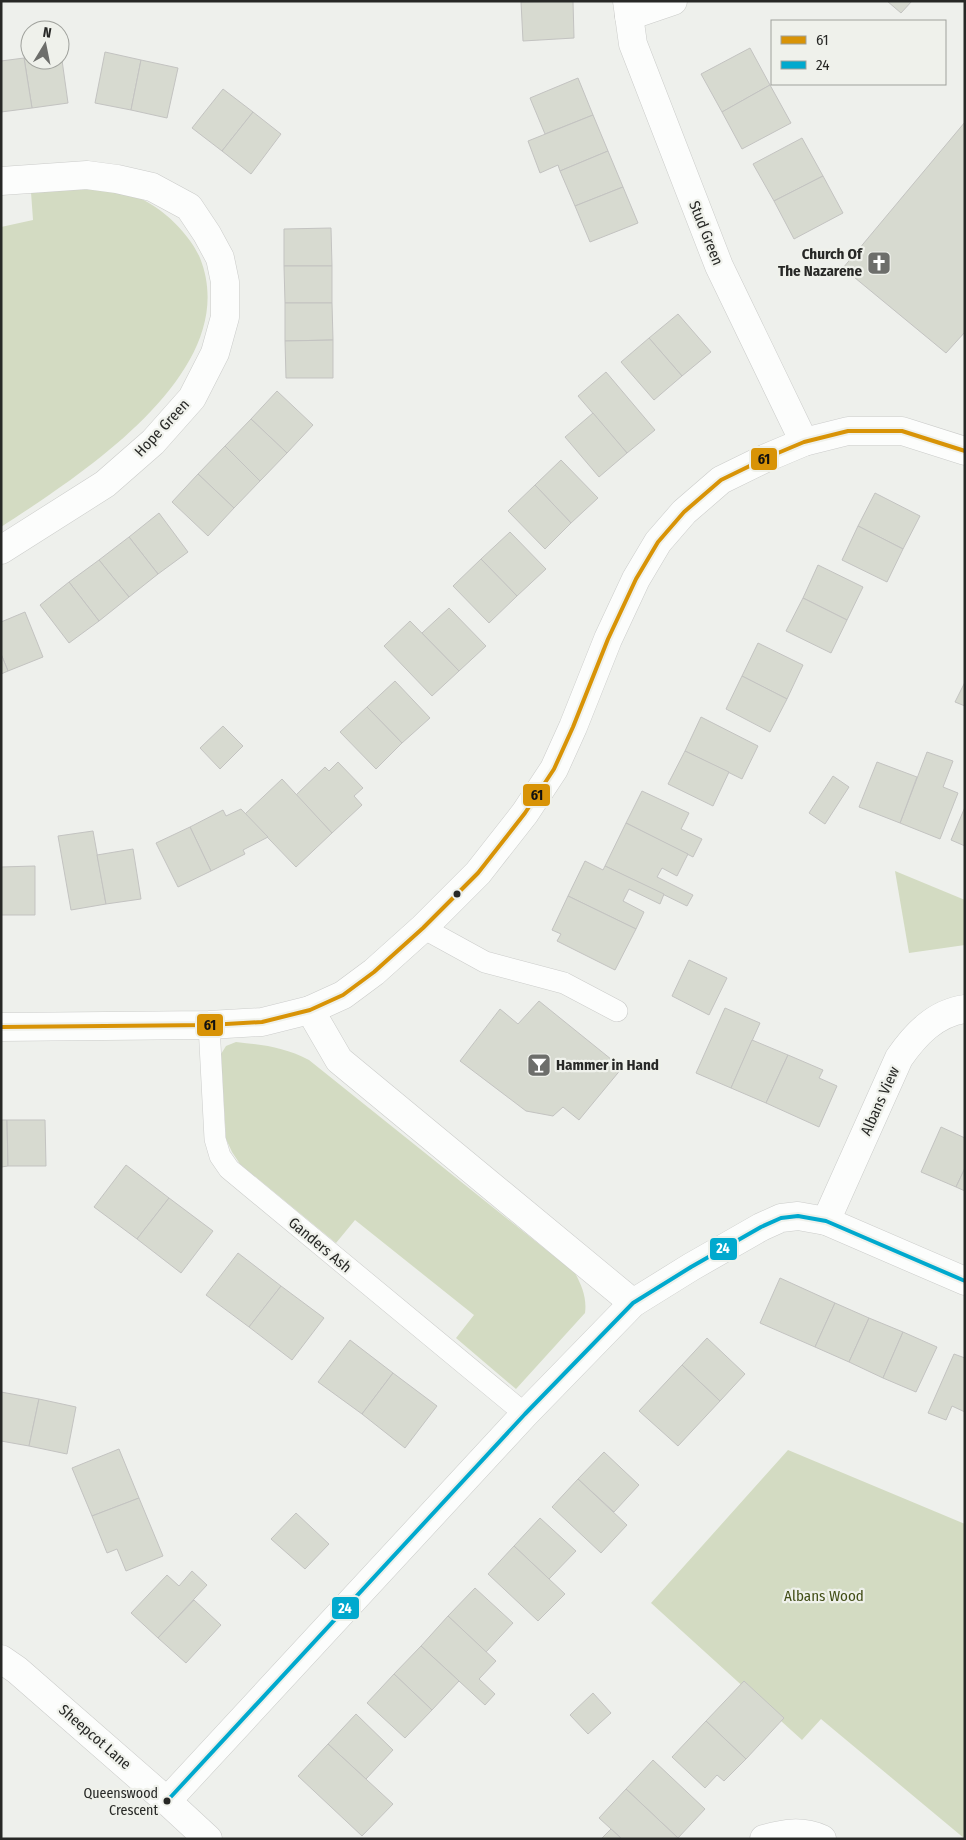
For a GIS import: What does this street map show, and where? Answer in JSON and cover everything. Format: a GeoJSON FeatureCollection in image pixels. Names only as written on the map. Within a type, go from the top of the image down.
{"type":"FeatureCollection","features":[{"type":"Feature","properties":{"kind":"street","name":"Stud Green"},"geometry":{"type":"LineString","coordinates":[[673,1],[628,9],[633,44],[719,266],[804,442]]}},
{"type":"Feature","properties":{"kind":"street","name":"Hope Green"},"geometry":{"type":"LineString","coordinates":[[1,181],[87,175],[152,187],[189,207],[220,258],[225,282],[225,317],[215,353],[192,398],[153,442],[104,484],[1,550]]}},
{"type":"Feature","properties":{"kind":"street"},"geometry":{"type":"LineString","coordinates":[[1,1027],[262,1022],[310,1010],[343,995],[374,972],[423,928],[478,873],[525,813],[554,768],[573,727],[608,639],[636,579],[658,542],[684,512],[720,480],[804,442],[848,431],[902,431],[965,451]]}},
{"type":"Feature","properties":{"kind":"street","name":"Albans View"},"geometry":{"type":"LineString","coordinates":[[826,1221],[899,1058],[914,1036],[933,1021],[965,1009]]}},
{"type":"Feature","properties":{"kind":"street"},"geometry":{"type":"LineString","coordinates":[[310,1010],[339,1060],[633,1303]]}},
{"type":"Feature","properties":{"kind":"street"},"geometry":{"type":"LineString","coordinates":[[167,1801],[525,1414],[633,1303],[691,1267],[761,1228],[782,1218],[798,1216],[826,1221],[965,1281]]}},
{"type":"Feature","properties":{"kind":"street","name":"Sheepcot Lane"},"geometry":{"type":"LineString","coordinates":[[1,1659],[17,1670],[208,1839]]}},
{"type":"Feature","properties":{"kind":"street"},"geometry":{"type":"LineString","coordinates":[[764,1839],[782,1834],[803,1833],[822,1839]]}},
{"type":"Feature","properties":{"kind":"lane"},"geometry":{"type":"LineString","coordinates":[[423,928],[485,962],[564,983],[617,1010]]}},
{"type":"Feature","properties":{"kind":"lane","name":"Ganders Ash"},"geometry":{"type":"LineString","coordinates":[[209,1024],[215,1139],[220,1156],[229,1169],[525,1414]]}},
{"type":"Feature","properties":{"kind":"green space"},"geometry":{"type":"Polygon","coordinates":[[[95,187],[129,194],[150,204],[171,219],[195,248],[200,258],[208,300],[199,341],[177,379],[147,416],[110,449],[71,479],[1,527],[1,227],[33,220],[31,192],[95,187]]]}},
{"type":"Feature","properties":{"kind":"green space"},"geometry":{"type":"Polygon","coordinates":[[[895,871],[965,900],[965,945],[909,953],[895,871]]]}},
{"type":"Feature","properties":{"kind":"green space"},"geometry":{"type":"Polygon","coordinates":[[[236,1042],[282,1049],[309,1060],[575,1273],[583,1292],[585,1313],[516,1389],[456,1338],[474,1315],[355,1220],[336,1243],[240,1164],[226,1139],[221,1054],[226,1046],[236,1042]]]}},
{"type":"Feature","properties":{"kind":"green space","name":"Albans Wood"},"geometry":{"type":"Polygon","coordinates":[[[788,1450],[965,1524],[965,1839],[821,1719],[802,1740],[651,1603],[788,1450]]]}},
{"type":"Feature","properties":{"kind":"building"},"geometry":{"type":"Polygon","coordinates":[[[573,1],[574,38],[523,41],[521,2],[573,1]]]}},
{"type":"Feature","properties":{"kind":"building"},"geometry":{"type":"Polygon","coordinates":[[[887,1],[912,1],[901,13],[887,1]]]}},
{"type":"Feature","properties":{"kind":"building"},"geometry":{"type":"Polygon","coordinates":[[[750,48],[770,85],[722,112],[701,74],[750,48]]]}},
{"type":"Feature","properties":{"kind":"building"},"geometry":{"type":"Polygon","coordinates":[[[105,52],[141,60],[131,110],[95,103],[105,52]]]}},
{"type":"Feature","properties":{"kind":"building"},"geometry":{"type":"Polygon","coordinates":[[[20,59],[20,70],[26,70],[32,108],[1,112],[1,61],[20,59]]]}},
{"type":"Feature","properties":{"kind":"building"},"geometry":{"type":"Polygon","coordinates":[[[141,60],[178,68],[167,118],[131,110],[141,60]]]}},
{"type":"Feature","properties":{"kind":"building"},"geometry":{"type":"Polygon","coordinates":[[[26,70],[63,70],[68,103],[32,108],[26,70]]]}},
{"type":"Feature","properties":{"kind":"building"},"geometry":{"type":"Polygon","coordinates":[[[578,78],[593,115],[545,134],[530,98],[578,78]]]}},
{"type":"Feature","properties":{"kind":"building"},"geometry":{"type":"Polygon","coordinates":[[[770,85],[791,123],[742,149],[722,112],[770,85]]]}},
{"type":"Feature","properties":{"kind":"building"},"geometry":{"type":"Polygon","coordinates":[[[223,89],[253,112],[222,151],[192,128],[223,89]]]}},
{"type":"Feature","properties":{"kind":"building"},"geometry":{"type":"Polygon","coordinates":[[[253,112],[281,134],[251,174],[222,151],[253,112]]]}},
{"type":"Feature","properties":{"kind":"building"},"geometry":{"type":"Polygon","coordinates":[[[593,115],[608,151],[560,171],[558,165],[540,173],[528,141],[593,115]]]}},
{"type":"Feature","properties":{"kind":"building"},"geometry":{"type":"Polygon","coordinates":[[[965,122],[965,332],[946,353],[843,268],[965,122]]]}},
{"type":"Feature","properties":{"kind":"building"},"geometry":{"type":"Polygon","coordinates":[[[802,138],[823,176],[774,201],[753,164],[802,138]]]}},
{"type":"Feature","properties":{"kind":"building"},"geometry":{"type":"Polygon","coordinates":[[[608,151],[623,187],[575,206],[560,171],[608,151]]]}},
{"type":"Feature","properties":{"kind":"building"},"geometry":{"type":"Polygon","coordinates":[[[823,176],[843,213],[794,239],[774,201],[823,176]]]}},
{"type":"Feature","properties":{"kind":"building"},"geometry":{"type":"Polygon","coordinates":[[[623,187],[638,223],[590,242],[575,206],[623,187]]]}},
{"type":"Feature","properties":{"kind":"building"},"geometry":{"type":"Polygon","coordinates":[[[331,228],[332,266],[284,266],[284,229],[331,228]]]}},
{"type":"Feature","properties":{"kind":"building"},"geometry":{"type":"Polygon","coordinates":[[[284,266],[332,266],[332,303],[285,303],[284,266]]]}},
{"type":"Feature","properties":{"kind":"building"},"geometry":{"type":"Polygon","coordinates":[[[285,303],[332,303],[333,340],[285,341],[285,303]]]}},
{"type":"Feature","properties":{"kind":"building"},"geometry":{"type":"Polygon","coordinates":[[[678,314],[711,352],[682,376],[649,338],[678,314]]]}},
{"type":"Feature","properties":{"kind":"building"},"geometry":{"type":"Polygon","coordinates":[[[649,338],[682,376],[654,400],[621,362],[649,338]]]}},
{"type":"Feature","properties":{"kind":"building"},"geometry":{"type":"Polygon","coordinates":[[[333,340],[333,378],[286,378],[285,341],[333,340]]]}},
{"type":"Feature","properties":{"kind":"building"},"geometry":{"type":"Polygon","coordinates":[[[606,372],[655,430],[627,453],[578,396],[606,372]]]}},
{"type":"Feature","properties":{"kind":"building"},"geometry":{"type":"Polygon","coordinates":[[[277,391],[313,425],[287,453],[251,419],[277,391]]]}},
{"type":"Feature","properties":{"kind":"building"},"geometry":{"type":"Polygon","coordinates":[[[593,413],[627,453],[599,477],[565,437],[593,413]]]}},
{"type":"Feature","properties":{"kind":"building"},"geometry":{"type":"Polygon","coordinates":[[[251,419],[287,453],[260,481],[225,446],[251,419]]]}},
{"type":"Feature","properties":{"kind":"building"},"geometry":{"type":"Polygon","coordinates":[[[225,446],[260,481],[234,508],[198,474],[225,446]]]}},
{"type":"Feature","properties":{"kind":"building"},"geometry":{"type":"Polygon","coordinates":[[[561,460],[598,498],[571,523],[535,485],[561,460]]]}},
{"type":"Feature","properties":{"kind":"building"},"geometry":{"type":"Polygon","coordinates":[[[198,474],[234,508],[208,536],[172,502],[198,474]]]}},
{"type":"Feature","properties":{"kind":"building"},"geometry":{"type":"Polygon","coordinates":[[[535,485],[571,523],[545,549],[508,511],[535,485]]]}},
{"type":"Feature","properties":{"kind":"building"},"geometry":{"type":"Polygon","coordinates":[[[875,493],[920,516],[903,549],[858,526],[875,493]]]}},
{"type":"Feature","properties":{"kind":"building"},"geometry":{"type":"Polygon","coordinates":[[[159,513],[188,552],[158,574],[129,537],[159,513]]]}},
{"type":"Feature","properties":{"kind":"building"},"geometry":{"type":"Polygon","coordinates":[[[858,526],[903,549],[887,582],[842,560],[858,526]]]}},
{"type":"Feature","properties":{"kind":"building"},"geometry":{"type":"Polygon","coordinates":[[[510,532],[546,569],[517,596],[481,559],[510,532]]]}},
{"type":"Feature","properties":{"kind":"building"},"geometry":{"type":"Polygon","coordinates":[[[129,537],[158,574],[129,597],[99,560],[129,537]]]}},
{"type":"Feature","properties":{"kind":"building"},"geometry":{"type":"Polygon","coordinates":[[[481,559],[517,596],[489,623],[453,586],[481,559]]]}},
{"type":"Feature","properties":{"kind":"building"},"geometry":{"type":"Polygon","coordinates":[[[99,560],[129,597],[99,621],[69,582],[99,560]]]}},
{"type":"Feature","properties":{"kind":"building"},"geometry":{"type":"Polygon","coordinates":[[[818,565],[863,587],[847,620],[803,598],[818,565]]]}},
{"type":"Feature","properties":{"kind":"building"},"geometry":{"type":"Polygon","coordinates":[[[69,582],[99,621],[69,643],[40,605],[69,582]]]}},
{"type":"Feature","properties":{"kind":"building"},"geometry":{"type":"Polygon","coordinates":[[[803,598],[847,620],[831,653],[786,631],[803,598]]]}},
{"type":"Feature","properties":{"kind":"building"},"geometry":{"type":"Polygon","coordinates":[[[449,608],[486,646],[459,671],[422,633],[449,608]]]}},
{"type":"Feature","properties":{"kind":"building"},"geometry":{"type":"Polygon","coordinates":[[[25,612],[43,657],[8,671],[1,654],[1,622],[25,612]]]}},
{"type":"Feature","properties":{"kind":"building"},"geometry":{"type":"Polygon","coordinates":[[[410,621],[459,671],[432,696],[384,646],[410,621]]]}},
{"type":"Feature","properties":{"kind":"building"},"geometry":{"type":"Polygon","coordinates":[[[758,643],[803,665],[787,699],[742,676],[758,643]]]}},
{"type":"Feature","properties":{"kind":"building"},"geometry":{"type":"Polygon","coordinates":[[[1,654],[8,671],[1,674],[1,654]]]}},
{"type":"Feature","properties":{"kind":"building"},"geometry":{"type":"Polygon","coordinates":[[[742,676],[787,699],[770,732],[726,709],[742,676]]]}},
{"type":"Feature","properties":{"kind":"building"},"geometry":{"type":"Polygon","coordinates":[[[395,681],[430,718],[402,743],[367,707],[395,681]]]}},
{"type":"Feature","properties":{"kind":"building"},"geometry":{"type":"Polygon","coordinates":[[[965,682],[965,706],[955,702],[965,682]]]}},
{"type":"Feature","properties":{"kind":"building"},"geometry":{"type":"Polygon","coordinates":[[[367,707],[402,743],[376,769],[340,732],[367,707]]]}},
{"type":"Feature","properties":{"kind":"building"},"geometry":{"type":"Polygon","coordinates":[[[701,717],[758,746],[742,779],[685,751],[701,717]]]}},
{"type":"Feature","properties":{"kind":"building"},"geometry":{"type":"Polygon","coordinates":[[[223,726],[243,746],[220,769],[200,748],[223,726]]]}},
{"type":"Feature","properties":{"kind":"building"},"geometry":{"type":"Polygon","coordinates":[[[685,751],[729,772],[713,806],[668,784],[685,751]]]}},
{"type":"Feature","properties":{"kind":"building"},"geometry":{"type":"Polygon","coordinates":[[[927,752],[953,761],[943,787],[958,793],[940,839],[900,823],[927,752]]]}},
{"type":"Feature","properties":{"kind":"building"},"geometry":{"type":"Polygon","coordinates":[[[338,762],[363,788],[354,796],[362,805],[332,833],[296,795],[325,767],[329,771],[338,762]]]}},
{"type":"Feature","properties":{"kind":"building"},"geometry":{"type":"Polygon","coordinates":[[[877,762],[917,777],[900,823],[859,807],[877,762]]]}},
{"type":"Feature","properties":{"kind":"building"},"geometry":{"type":"Polygon","coordinates":[[[833,776],[849,787],[825,824],[809,813],[833,776]]]}},
{"type":"Feature","properties":{"kind":"building"},"geometry":{"type":"Polygon","coordinates":[[[282,779],[332,833],[296,867],[245,814],[282,779]]]}},
{"type":"Feature","properties":{"kind":"building"},"geometry":{"type":"Polygon","coordinates":[[[642,791],[689,813],[681,829],[702,839],[693,857],[626,823],[642,791]]]}},
{"type":"Feature","properties":{"kind":"building"},"geometry":{"type":"Polygon","coordinates":[[[965,807],[965,846],[951,840],[965,807]]]}},
{"type":"Feature","properties":{"kind":"building"},"geometry":{"type":"Polygon","coordinates":[[[241,809],[268,837],[243,850],[245,854],[211,871],[190,827],[223,810],[226,816],[241,809]]]}},
{"type":"Feature","properties":{"kind":"building"},"geometry":{"type":"Polygon","coordinates":[[[626,823],[688,854],[677,876],[662,868],[657,877],[693,895],[687,906],[605,866],[626,823]]]}},
{"type":"Feature","properties":{"kind":"building"},"geometry":{"type":"Polygon","coordinates":[[[190,827],[211,871],[178,887],[156,843],[190,827]]]}},
{"type":"Feature","properties":{"kind":"building"},"geometry":{"type":"Polygon","coordinates":[[[93,831],[106,904],[71,910],[58,836],[93,831]]]}},
{"type":"Feature","properties":{"kind":"building"},"geometry":{"type":"Polygon","coordinates":[[[133,849],[141,899],[106,904],[97,855],[133,849]]]}},
{"type":"Feature","properties":{"kind":"building"},"geometry":{"type":"Polygon","coordinates":[[[585,861],[603,870],[605,866],[664,894],[660,904],[629,889],[623,901],[644,912],[636,929],[568,896],[585,861]]]}},
{"type":"Feature","properties":{"kind":"building"},"geometry":{"type":"Polygon","coordinates":[[[35,866],[35,915],[1,915],[1,867],[35,866]]]}},
{"type":"Feature","properties":{"kind":"building"},"geometry":{"type":"Polygon","coordinates":[[[568,896],[636,929],[615,970],[557,941],[561,934],[552,930],[568,896]]]}},
{"type":"Feature","properties":{"kind":"building"},"geometry":{"type":"Polygon","coordinates":[[[689,960],[727,978],[709,1015],[672,996],[689,960]]]}},
{"type":"Feature","properties":{"kind":"building"},"geometry":{"type":"Polygon","coordinates":[[[539,1001],[622,1068],[579,1120],[563,1107],[553,1116],[526,1111],[460,1061],[500,1009],[518,1024],[539,1001]]]}},
{"type":"Feature","properties":{"kind":"building"},"geometry":{"type":"Polygon","coordinates":[[[725,1008],[760,1023],[731,1088],[696,1073],[725,1008]]]}},
{"type":"Feature","properties":{"kind":"building"},"geometry":{"type":"Polygon","coordinates":[[[752,1040],[788,1055],[766,1103],[731,1088],[752,1040]]]}},
{"type":"Feature","properties":{"kind":"building"},"geometry":{"type":"Polygon","coordinates":[[[788,1055],[823,1070],[819,1078],[837,1086],[819,1127],[766,1103],[788,1055]]]}},
{"type":"Feature","properties":{"kind":"building"},"geometry":{"type":"Polygon","coordinates":[[[1,1120],[7,1120],[8,1166],[1,1167],[1,1120]]]}},
{"type":"Feature","properties":{"kind":"building"},"geometry":{"type":"Polygon","coordinates":[[[7,1120],[45,1120],[46,1166],[8,1166],[7,1120]]]}},
{"type":"Feature","properties":{"kind":"building"},"geometry":{"type":"Polygon","coordinates":[[[941,1127],[965,1138],[965,1168],[956,1187],[921,1172],[941,1127]]]}},
{"type":"Feature","properties":{"kind":"building"},"geometry":{"type":"Polygon","coordinates":[[[126,1165],[169,1198],[137,1239],[94,1207],[126,1165]]]}},
{"type":"Feature","properties":{"kind":"building"},"geometry":{"type":"Polygon","coordinates":[[[965,1168],[965,1191],[956,1187],[965,1168]]]}},
{"type":"Feature","properties":{"kind":"building"},"geometry":{"type":"Polygon","coordinates":[[[169,1198],[213,1231],[181,1273],[137,1239],[169,1198]]]}},
{"type":"Feature","properties":{"kind":"building"},"geometry":{"type":"Polygon","coordinates":[[[238,1253],[281,1286],[249,1327],[206,1295],[238,1253]]]}},
{"type":"Feature","properties":{"kind":"building"},"geometry":{"type":"Polygon","coordinates":[[[780,1278],[835,1303],[815,1347],[760,1323],[780,1278]]]}},
{"type":"Feature","properties":{"kind":"building"},"geometry":{"type":"Polygon","coordinates":[[[281,1286],[324,1318],[292,1360],[249,1327],[281,1286]]]}},
{"type":"Feature","properties":{"kind":"building"},"geometry":{"type":"Polygon","coordinates":[[[835,1303],[869,1318],[849,1362],[815,1347],[835,1303]]]}},
{"type":"Feature","properties":{"kind":"building"},"geometry":{"type":"Polygon","coordinates":[[[869,1318],[903,1332],[883,1378],[849,1362],[869,1318]]]}},
{"type":"Feature","properties":{"kind":"building"},"geometry":{"type":"Polygon","coordinates":[[[903,1332],[937,1347],[916,1392],[883,1378],[903,1332]]]}},
{"type":"Feature","properties":{"kind":"building"},"geometry":{"type":"Polygon","coordinates":[[[707,1338],[745,1374],[720,1401],[682,1365],[707,1338]]]}},
{"type":"Feature","properties":{"kind":"building"},"geometry":{"type":"Polygon","coordinates":[[[350,1340],[393,1373],[362,1414],[318,1382],[350,1340]]]}},
{"type":"Feature","properties":{"kind":"building"},"geometry":{"type":"Polygon","coordinates":[[[954,1354],[965,1358],[965,1412],[952,1406],[946,1420],[928,1413],[954,1354]]]}},
{"type":"Feature","properties":{"kind":"building"},"geometry":{"type":"Polygon","coordinates":[[[682,1365],[720,1401],[678,1446],[639,1411],[682,1365]]]}},
{"type":"Feature","properties":{"kind":"building"},"geometry":{"type":"Polygon","coordinates":[[[393,1373],[437,1406],[405,1448],[362,1414],[393,1373]]]}},
{"type":"Feature","properties":{"kind":"building"},"geometry":{"type":"Polygon","coordinates":[[[1,1392],[39,1399],[29,1446],[1,1441],[1,1392]]]}},
{"type":"Feature","properties":{"kind":"building"},"geometry":{"type":"Polygon","coordinates":[[[39,1399],[76,1407],[67,1454],[29,1446],[39,1399]]]}},
{"type":"Feature","properties":{"kind":"building"},"geometry":{"type":"Polygon","coordinates":[[[119,1449],[139,1498],[92,1516],[72,1468],[119,1449]]]}},
{"type":"Feature","properties":{"kind":"building"},"geometry":{"type":"Polygon","coordinates":[[[604,1452],[639,1485],[614,1512],[578,1479],[604,1452]]]}},
{"type":"Feature","properties":{"kind":"building"},"geometry":{"type":"Polygon","coordinates":[[[578,1479],[627,1525],[601,1553],[552,1507],[578,1479]]]}},
{"type":"Feature","properties":{"kind":"building"},"geometry":{"type":"Polygon","coordinates":[[[139,1498],[163,1556],[126,1571],[117,1549],[107,1553],[92,1516],[139,1498]]]}},
{"type":"Feature","properties":{"kind":"building"},"geometry":{"type":"Polygon","coordinates":[[[296,1513],[329,1544],[305,1569],[271,1539],[296,1513]]]}},
{"type":"Feature","properties":{"kind":"building"},"geometry":{"type":"Polygon","coordinates":[[[540,1518],[576,1551],[549,1579],[514,1546],[540,1518]]]}},
{"type":"Feature","properties":{"kind":"building"},"geometry":{"type":"Polygon","coordinates":[[[514,1546],[565,1594],[538,1621],[488,1574],[514,1546]]]}},
{"type":"Feature","properties":{"kind":"building"},"geometry":{"type":"Polygon","coordinates":[[[192,1571],[207,1585],[158,1638],[131,1613],[167,1575],[179,1586],[192,1571]]]}},
{"type":"Feature","properties":{"kind":"building"},"geometry":{"type":"Polygon","coordinates":[[[475,1588],[513,1623],[486,1652],[448,1616],[475,1588]]]}},
{"type":"Feature","properties":{"kind":"building"},"geometry":{"type":"Polygon","coordinates":[[[194,1600],[221,1625],[186,1663],[158,1638],[194,1600]]]}},
{"type":"Feature","properties":{"kind":"building"},"geometry":{"type":"Polygon","coordinates":[[[448,1616],[496,1661],[479,1679],[495,1694],[485,1705],[421,1646],[448,1616]]]}},
{"type":"Feature","properties":{"kind":"building"},"geometry":{"type":"Polygon","coordinates":[[[421,1646],[459,1681],[432,1710],[394,1674],[421,1646]]]}},
{"type":"Feature","properties":{"kind":"building"},"geometry":{"type":"Polygon","coordinates":[[[394,1674],[432,1710],[405,1738],[367,1703],[394,1674]]]}},
{"type":"Feature","properties":{"kind":"building"},"geometry":{"type":"Polygon","coordinates":[[[744,1681],[784,1718],[746,1759],[706,1721],[744,1681]]]}},
{"type":"Feature","properties":{"kind":"building"},"geometry":{"type":"Polygon","coordinates":[[[593,1693],[611,1713],[588,1734],[570,1715],[593,1693]]]}},
{"type":"Feature","properties":{"kind":"building"},"geometry":{"type":"Polygon","coordinates":[[[356,1714],[393,1750],[366,1779],[328,1744],[356,1714]]]}},
{"type":"Feature","properties":{"kind":"building"},"geometry":{"type":"Polygon","coordinates":[[[706,1721],[746,1759],[724,1781],[717,1775],[705,1788],[672,1757],[706,1721]]]}},
{"type":"Feature","properties":{"kind":"building"},"geometry":{"type":"Polygon","coordinates":[[[328,1744],[393,1804],[362,1836],[298,1776],[328,1744]]]}},
{"type":"Feature","properties":{"kind":"building"},"geometry":{"type":"Polygon","coordinates":[[[653,1760],[705,1809],[678,1838],[626,1789],[653,1760]]]}},
{"type":"Feature","properties":{"kind":"building"},"geometry":{"type":"Polygon","coordinates":[[[626,1789],[678,1838],[622,1839],[599,1818],[626,1789]]]}},
{"type":"Feature","properties":{"kind":"building"},"geometry":{"type":"Polygon","coordinates":[[[611,1829],[622,1839],[601,1839],[611,1829]]]}},
{"type":"Feature","properties":{"kind":"transit line","name":"61"},"geometry":{"type":"LineString","coordinates":[[1,1027],[209,1025],[262,1022],[310,1010],[343,995],[374,972],[423,928],[478,873],[525,813],[554,769],[608,639],[636,579],[658,542],[684,512],[721,480],[804,442],[848,431],[902,431],[965,451]]}},
{"type":"Feature","properties":{"kind":"transit line","name":"24"},"geometry":{"type":"LineString","coordinates":[[167,1801],[525,1414],[633,1303],[761,1227],[781,1218],[798,1216],[826,1221],[965,1281]]}},
{"type":"Feature","properties":{"kind":"place","name":"Church Of The Nazarene"},"geometry":{"type":"Point","coordinates":[879,263]}},
{"type":"Feature","properties":{"kind":"place","name":"Hammer in Hand"},"geometry":{"type":"Point","coordinates":[539,1065]}},
{"type":"Feature","properties":{"kind":"place","name":"Queenswood Crescent"},"geometry":{"type":"Point","coordinates":[167,1801]}}]}
